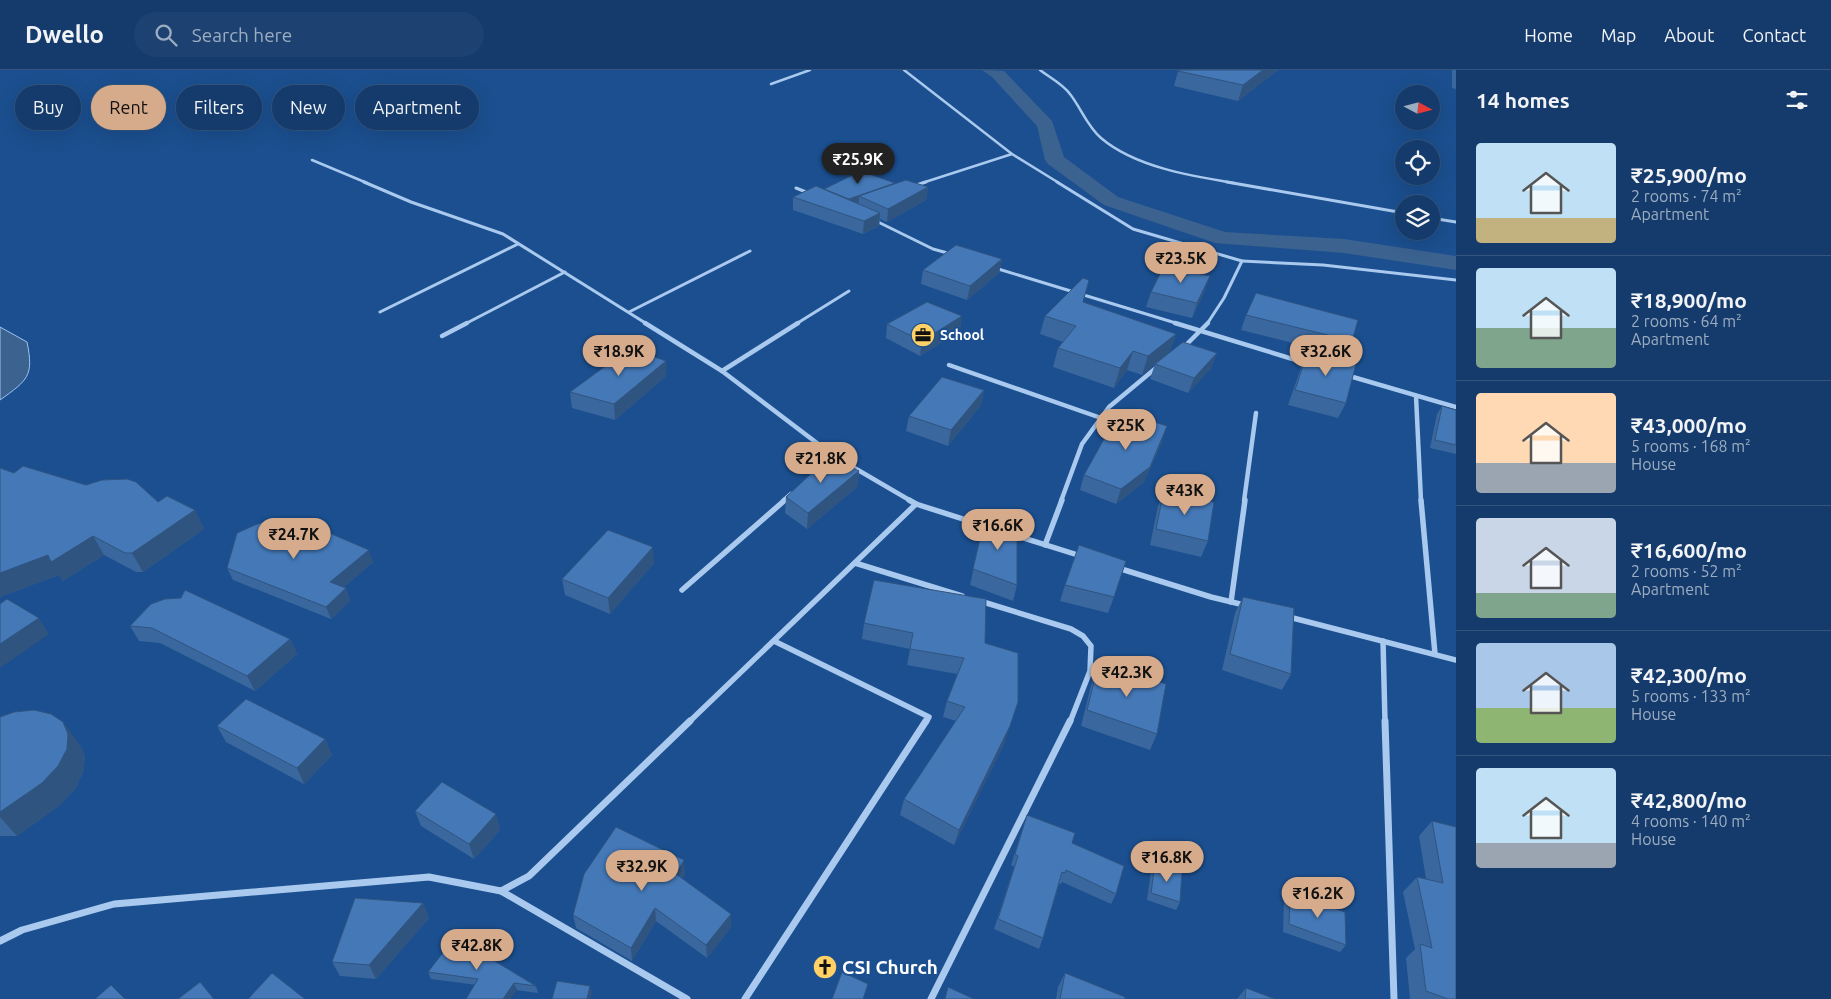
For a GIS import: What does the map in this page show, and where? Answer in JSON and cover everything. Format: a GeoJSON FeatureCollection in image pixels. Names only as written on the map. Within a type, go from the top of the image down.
{"type":"FeatureCollection","features":[{"type":"Feature","properties":{"kind":"street"},"geometry":{"type":"LineString","coordinates":[[771,84],[810,70]]}},
{"type":"Feature","properties":{"kind":"street"},"geometry":{"type":"LineString","coordinates":[[904,70],[1012,154],[1134,229],[1242,261],[1323,265],[1456,280]]}},
{"type":"Feature","properties":{"kind":"street"},"geometry":{"type":"LineString","coordinates":[[1040,70],[1068,92],[1101,138],[1118,149],[1147,162],[1188,175],[1395,211]]}},
{"type":"Feature","properties":{"kind":"street"},"geometry":{"type":"LineString","coordinates":[[909,187],[1012,154]]}},
{"type":"Feature","properties":{"kind":"street"},"geometry":{"type":"LineString","coordinates":[[312,160],[411,202],[503,234],[722,371],[834,456],[916,504],[990,527]]}},
{"type":"Feature","properties":{"kind":"street"},"geometry":{"type":"LineString","coordinates":[[796,188],[814,195]]}},
{"type":"Feature","properties":{"kind":"street"},"geometry":{"type":"LineString","coordinates":[[1440,219],[1456,222]]}},
{"type":"Feature","properties":{"kind":"street"},"geometry":{"type":"LineString","coordinates":[[872,220],[933,249],[961,257]]}},
{"type":"Feature","properties":{"kind":"street"},"geometry":{"type":"LineString","coordinates":[[380,312],[518,244]]}},
{"type":"Feature","properties":{"kind":"street"},"geometry":{"type":"LineString","coordinates":[[630,312],[750,251]]}},
{"type":"Feature","properties":{"kind":"street"},"geometry":{"type":"LineString","coordinates":[[1181,349],[1203,332],[1225,299],[1242,261]]}},
{"type":"Feature","properties":{"kind":"street"},"geometry":{"type":"LineString","coordinates":[[989,266],[1314,365]]}},
{"type":"Feature","properties":{"kind":"street"},"geometry":{"type":"LineString","coordinates":[[442,336],[565,272]]}},
{"type":"Feature","properties":{"kind":"street"},"geometry":{"type":"LineString","coordinates":[[722,371],[848,291]]}},
{"type":"Feature","properties":{"kind":"street"},"geometry":{"type":"LineString","coordinates":[[949,365],[1101,418]]}},
{"type":"Feature","properties":{"kind":"street"},"geometry":{"type":"LineString","coordinates":[[1045,545],[1082,444],[1109,406],[1159,366]]}},
{"type":"Feature","properties":{"kind":"street"},"geometry":{"type":"LineString","coordinates":[[1342,374],[1456,407]]}},
{"type":"Feature","properties":{"kind":"street"},"geometry":{"type":"LineString","coordinates":[[1416,396],[1420,484],[1435,654]]}},
{"type":"Feature","properties":{"kind":"street"},"geometry":{"type":"LineString","coordinates":[[1231,602],[1256,413]]}},
{"type":"Feature","properties":{"kind":"street"},"geometry":{"type":"LineString","coordinates":[[827,462],[834,456]]}},
{"type":"Feature","properties":{"kind":"street"},"geometry":{"type":"LineString","coordinates":[[682,590],[798,488]]}},
{"type":"Feature","properties":{"kind":"street"},"geometry":{"type":"LineString","coordinates":[[501,891],[529,876],[916,504]]}},
{"type":"Feature","properties":{"kind":"street"},"geometry":{"type":"LineString","coordinates":[[1008,533],[1091,559]]}},
{"type":"Feature","properties":{"kind":"street"},"geometry":{"type":"LineString","coordinates":[[855,562],[968,597]]}},
{"type":"Feature","properties":{"kind":"street"},"geometry":{"type":"LineString","coordinates":[[1110,565],[1250,607]]}},
{"type":"Feature","properties":{"kind":"street"},"geometry":{"type":"LineString","coordinates":[[931,999],[1072,718],[1090,671],[1091,646],[1083,636],[1071,629],[977,600]]}},
{"type":"Feature","properties":{"kind":"street"},"geometry":{"type":"LineString","coordinates":[[1279,614],[1456,660]]}},
{"type":"Feature","properties":{"kind":"street"},"geometry":{"type":"LineString","coordinates":[[745,999],[929,717],[774,641]]}},
{"type":"Feature","properties":{"kind":"street"},"geometry":{"type":"LineString","coordinates":[[1384,641],[1394,999]]}},
{"type":"Feature","properties":{"kind":"street"},"geometry":{"type":"LineString","coordinates":[[0,941],[22,930],[114,904],[429,877],[501,891],[687,999]]}},
{"type":"Feature","properties":{"kind":"water"},"geometry":{"type":"Polygon","coordinates":[[[0,327],[27,342],[30,363],[27,376],[23,382],[0,400],[0,327]]]}},
{"type":"Feature","properties":{"kind":"building"},"geometry":{"type":"Polygon","coordinates":[[[1263,70],[1243,85],[1178,71],[1263,70]]]}},
{"type":"Feature","properties":{"kind":"building"},"geometry":{"type":"Polygon","coordinates":[[[861,171],[895,183],[849,199],[824,189],[861,171]]]}},
{"type":"Feature","properties":{"kind":"building"},"geometry":{"type":"Polygon","coordinates":[[[906,180],[928,187],[888,209],[859,196],[906,180]]]}},
{"type":"Feature","properties":{"kind":"building"},"geometry":{"type":"Polygon","coordinates":[[[816,186],[880,213],[864,221],[793,197],[816,186]]]}},
{"type":"Feature","properties":{"kind":"building"},"geometry":{"type":"Polygon","coordinates":[[[956,245],[1002,259],[970,286],[923,270],[956,245]]]}},
{"type":"Feature","properties":{"kind":"building"},"geometry":{"type":"Polygon","coordinates":[[[1164,266],[1210,276],[1197,303],[1151,292],[1164,266]]]}},
{"type":"Feature","properties":{"kind":"building"},"geometry":{"type":"Polygon","coordinates":[[[1083,278],[1089,280],[1083,302],[1176,334],[1148,356],[1133,351],[1120,368],[1058,348],[1076,326],[1045,316],[1083,278]]]}},
{"type":"Feature","properties":{"kind":"building"},"geometry":{"type":"Polygon","coordinates":[[[1256,293],[1358,320],[1352,341],[1246,315],[1256,293]]]}},
{"type":"Feature","properties":{"kind":"building"},"geometry":{"type":"Polygon","coordinates":[[[927,302],[962,316],[922,341],[887,324],[927,302]]]}},
{"type":"Feature","properties":{"kind":"building"},"geometry":{"type":"Polygon","coordinates":[[[1183,342],[1217,353],[1194,378],[1155,364],[1183,342]]]}},
{"type":"Feature","properties":{"kind":"building"},"geometry":{"type":"Polygon","coordinates":[[[630,348],[666,361],[614,404],[570,392],[630,348]]]}},
{"type":"Feature","properties":{"kind":"building"},"geometry":{"type":"Polygon","coordinates":[[[1308,350],[1356,364],[1346,403],[1295,390],[1308,350]]]}},
{"type":"Feature","properties":{"kind":"building"},"geometry":{"type":"Polygon","coordinates":[[[942,377],[984,390],[951,430],[909,416],[942,377]]]}},
{"type":"Feature","properties":{"kind":"building"},"geometry":{"type":"Polygon","coordinates":[[[1442,406],[1456,410],[1456,445],[1435,440],[1442,406]]]}},
{"type":"Feature","properties":{"kind":"building"},"geometry":{"type":"Polygon","coordinates":[[[1124,412],[1167,426],[1150,467],[1121,489],[1084,475],[1114,421],[1124,412]]]}},
{"type":"Feature","properties":{"kind":"building"},"geometry":{"type":"Polygon","coordinates":[[[829,457],[859,471],[808,513],[786,497],[829,457]]]}},
{"type":"Feature","properties":{"kind":"building"},"geometry":{"type":"Polygon","coordinates":[[[23,466],[86,485],[102,480],[127,479],[136,482],[158,502],[167,496],[195,510],[132,553],[125,553],[93,536],[51,562],[48,555],[0,573],[0,468],[14,473],[23,466]]]}},
{"type":"Feature","properties":{"kind":"building"},"geometry":{"type":"Polygon","coordinates":[[[1164,490],[1214,502],[1208,541],[1156,529],[1164,490]]]}},
{"type":"Feature","properties":{"kind":"building"},"geometry":{"type":"Polygon","coordinates":[[[985,517],[1017,527],[1017,585],[973,569],[985,517]]]}},
{"type":"Feature","properties":{"kind":"building"},"geometry":{"type":"Polygon","coordinates":[[[264,522],[286,525],[299,537],[313,526],[369,550],[330,582],[346,588],[326,607],[227,568],[237,533],[264,522]]]}},
{"type":"Feature","properties":{"kind":"building"},"geometry":{"type":"Polygon","coordinates":[[[608,530],[653,547],[608,598],[562,579],[608,530]]]}},
{"type":"Feature","properties":{"kind":"building"},"geometry":{"type":"Polygon","coordinates":[[[1079,545],[1126,561],[1114,597],[1065,585],[1079,545]]]}},
{"type":"Feature","properties":{"kind":"building"},"geometry":{"type":"Polygon","coordinates":[[[874,580],[986,599],[985,643],[1018,653],[1018,702],[1010,726],[959,830],[904,799],[965,707],[947,701],[964,658],[910,649],[913,633],[864,623],[874,580]]]}},
{"type":"Feature","properties":{"kind":"building"},"geometry":{"type":"Polygon","coordinates":[[[185,590],[290,639],[247,676],[152,628],[130,626],[151,604],[165,599],[181,598],[185,590]]]}},
{"type":"Feature","properties":{"kind":"building"},"geometry":{"type":"Polygon","coordinates":[[[1243,597],[1294,608],[1291,674],[1230,654],[1243,597]]]}},
{"type":"Feature","properties":{"kind":"building"},"geometry":{"type":"Polygon","coordinates":[[[7,599],[39,618],[0,644],[0,604],[7,599]]]}},
{"type":"Feature","properties":{"kind":"building"},"geometry":{"type":"Polygon","coordinates":[[[1099,662],[1166,684],[1157,734],[1087,710],[1099,662]]]}},
{"type":"Feature","properties":{"kind":"building"},"geometry":{"type":"Polygon","coordinates":[[[246,699],[325,739],[297,768],[217,726],[246,699]]]}},
{"type":"Feature","properties":{"kind":"building"},"geometry":{"type":"Polygon","coordinates":[[[34,710],[51,714],[63,722],[68,734],[67,749],[58,766],[42,783],[0,812],[0,717],[14,712],[34,710]]]}},
{"type":"Feature","properties":{"kind":"building"},"geometry":{"type":"Polygon","coordinates":[[[442,782],[496,814],[469,844],[415,811],[442,782]]]}},
{"type":"Feature","properties":{"kind":"building"},"geometry":{"type":"Polygon","coordinates":[[[1027,815],[1075,833],[1072,843],[1124,866],[1116,894],[1066,870],[1065,873],[1062,872],[1043,938],[998,919],[1018,856],[1015,854],[1027,815]]]}},
{"type":"Feature","properties":{"kind":"building"},"geometry":{"type":"Polygon","coordinates":[[[1432,821],[1456,827],[1456,999],[1448,999],[1426,991],[1420,944],[1432,948],[1417,877],[1443,883],[1432,821]]]}},
{"type":"Feature","properties":{"kind":"building"},"geometry":{"type":"Polygon","coordinates":[[[616,827],[684,860],[676,874],[731,914],[706,945],[655,908],[631,948],[573,915],[584,874],[616,827]]]}},
{"type":"Feature","properties":{"kind":"building"},"geometry":{"type":"Polygon","coordinates":[[[1155,863],[1182,872],[1180,902],[1151,893],[1155,863]]]}},
{"type":"Feature","properties":{"kind":"building"},"geometry":{"type":"Polygon","coordinates":[[[1290,893],[1345,912],[1346,945],[1289,924],[1290,893]]]}},
{"type":"Feature","properties":{"kind":"building"},"geometry":{"type":"Polygon","coordinates":[[[355,898],[423,903],[369,965],[332,962],[355,898]]]}},
{"type":"Feature","properties":{"kind":"building"},"geometry":{"type":"Polygon","coordinates":[[[455,937],[536,986],[514,983],[503,999],[466,999],[478,979],[428,972],[455,937]]]}},
{"type":"Feature","properties":{"kind":"building"},"geometry":{"type":"Polygon","coordinates":[[[842,972],[868,984],[863,999],[832,999],[842,972]]]}},
{"type":"Feature","properties":{"kind":"building"},"geometry":{"type":"Polygon","coordinates":[[[272,973],[305,999],[248,999],[272,973]]]}},
{"type":"Feature","properties":{"kind":"building"},"geometry":{"type":"Polygon","coordinates":[[[1065,973],[1125,997],[1125,999],[1060,999],[1065,973]]]}},
{"type":"Feature","properties":{"kind":"building"},"geometry":{"type":"Polygon","coordinates":[[[557,981],[590,986],[587,999],[552,999],[557,981]]]}},
{"type":"Feature","properties":{"kind":"building"},"geometry":{"type":"Polygon","coordinates":[[[200,982],[214,999],[178,999],[200,982]]]}},
{"type":"Feature","properties":{"kind":"building"},"geometry":{"type":"Polygon","coordinates":[[[111,985],[125,999],[95,999],[111,985]]]}},
{"type":"Feature","properties":{"kind":"building"},"geometry":{"type":"Polygon","coordinates":[[[948,987],[974,999],[945,999],[948,987]]]}},
{"type":"Feature","properties":{"kind":"building"},"geometry":{"type":"Polygon","coordinates":[[[1246,988],[1275,999],[1245,999],[1246,988]]]}},
{"type":"Feature","properties":{"kind":"waterway"},"geometry":{"type":"LineString","coordinates":[[990,70],[998,74],[1046,125],[1055,160],[1111,201],[1223,238],[1344,246],[1456,263]]}},
{"type":"Feature","properties":{"kind":"place","name":"School"},"geometry":{"type":"Point","coordinates":[923,335]}},
{"type":"Feature","properties":{"kind":"place","name":"CSI Church"},"geometry":{"type":"Point","coordinates":[825,967]}}]}
